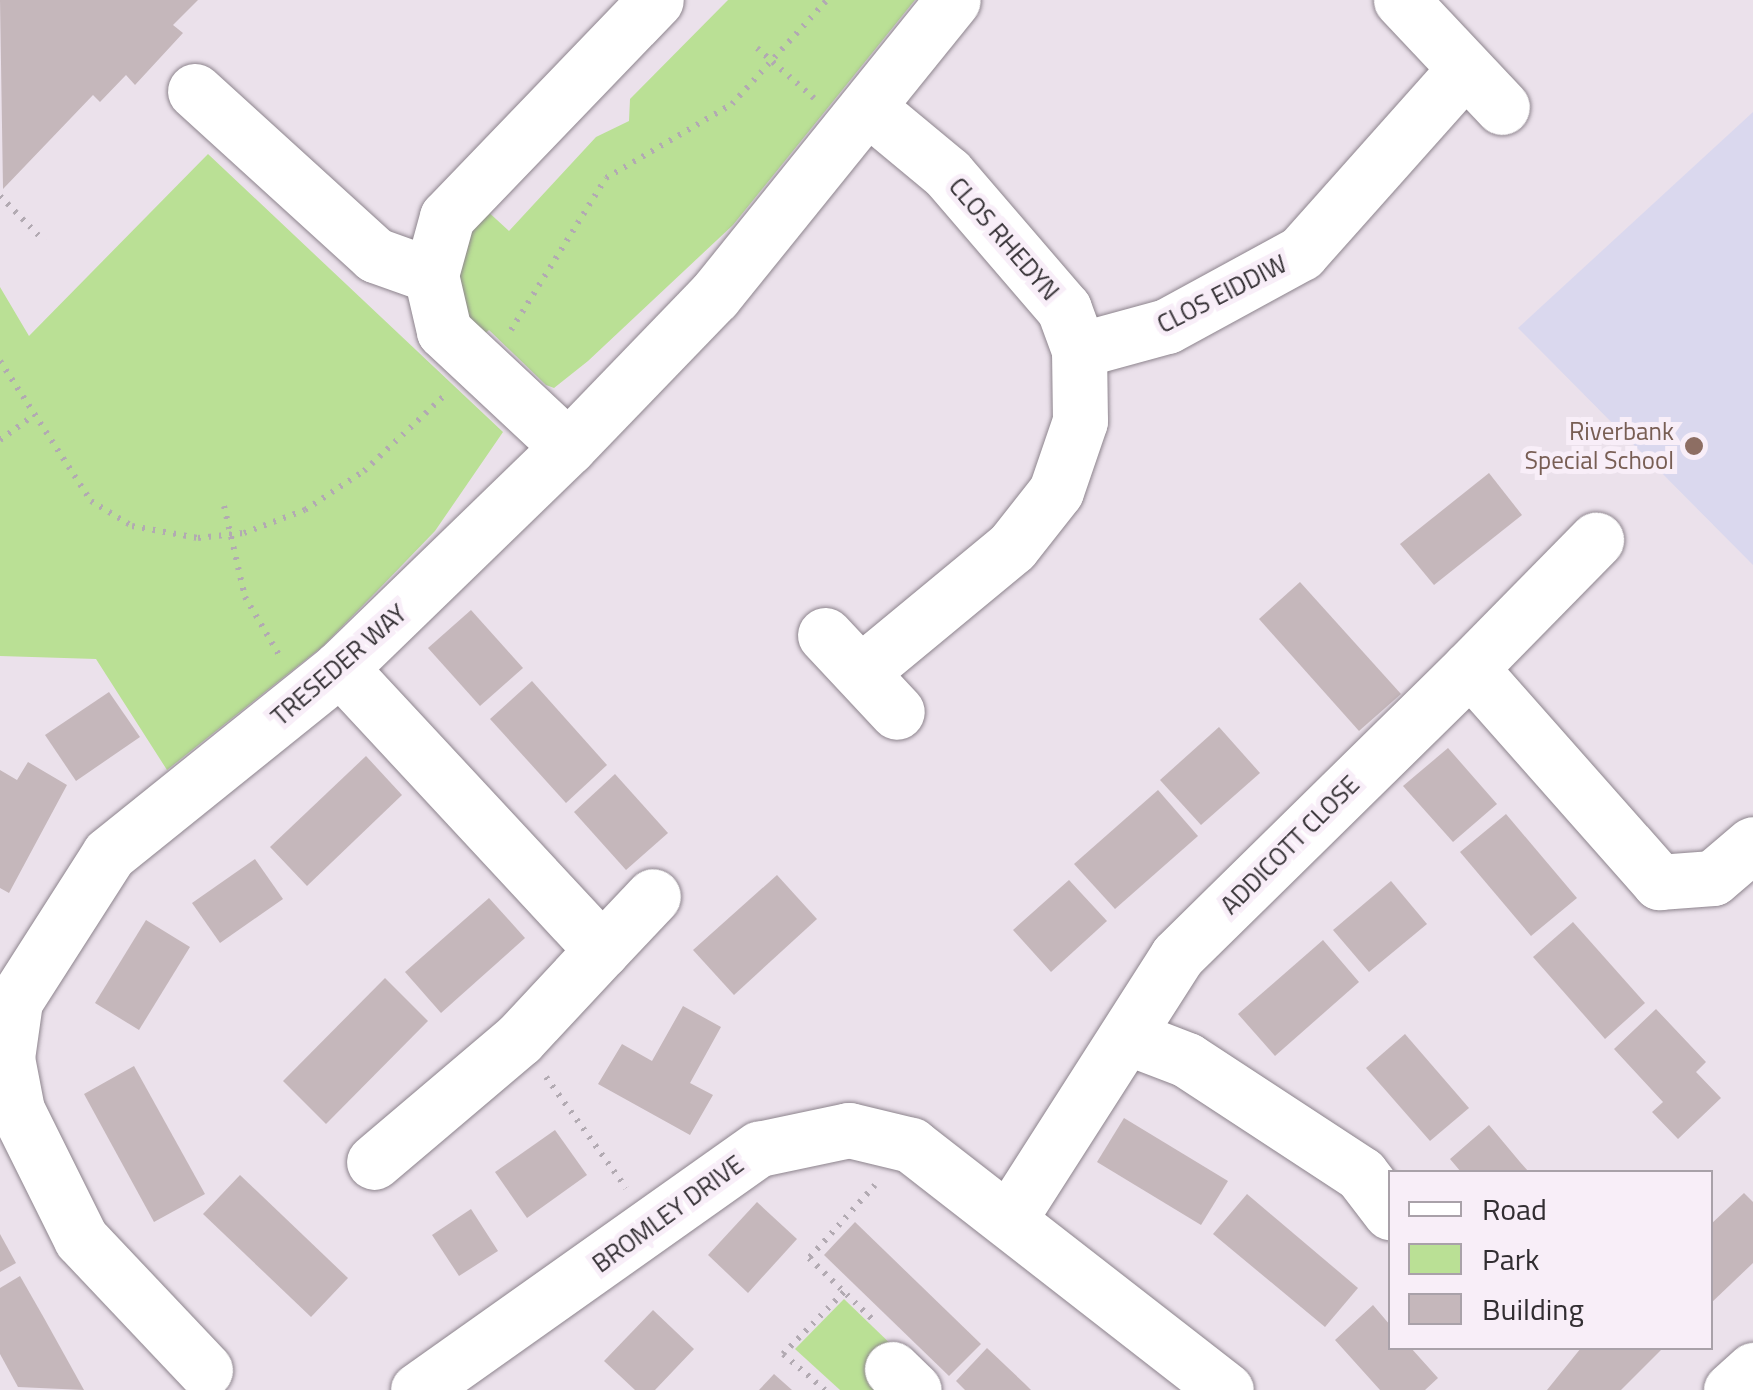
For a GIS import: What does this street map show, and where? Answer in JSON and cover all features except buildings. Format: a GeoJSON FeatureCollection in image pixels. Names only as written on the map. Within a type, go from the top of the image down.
{"type":"FeatureCollection","features":[{"type":"Feature","properties":{"kind":"street"},"geometry":{"type":"LineString","coordinates":[[568,447],[444,332],[432,275],[447,217],[656,0]]}},
{"type":"Feature","properties":{"kind":"street","name":"TRESEDER WAY"},"geometry":{"type":"LineString","coordinates":[[205,1370],[81,1239],[17,1110],[7,1058],[16,962],[109,854],[324,681],[568,447],[714,296],[850,110],[953,0]]}},
{"type":"Feature","properties":{"kind":"street","name":"CLOS EIDDIW"},"geometry":{"type":"LineString","coordinates":[[1079,350],[1167,326],[1301,253],[1483,88],[1412,14]]}},
{"type":"Feature","properties":{"kind":"street"},"geometry":{"type":"LineString","coordinates":[[196,91],[375,254],[432,275]]}},
{"type":"Feature","properties":{"kind":"street","name":"CLOS RHEDYN"},"geometry":{"type":"LineString","coordinates":[[850,110],[947,173],[1007,238],[1064,309],[1079,350],[1080,421],[1056,491],[1012,547],[843,653],[898,712]]}},
{"type":"Feature","properties":{"kind":"street","name":"ADDICOTT CLOSE"},"geometry":{"type":"LineString","coordinates":[[1009,1218],[1130,1038],[1177,956],[1596,540]]}},
{"type":"Feature","properties":{"kind":"street"},"geometry":{"type":"LineString","coordinates":[[1470,668],[1659,882],[1714,878],[1753,844]]}},
{"type":"Feature","properties":{"kind":"street"},"geometry":{"type":"LineString","coordinates":[[324,681],[602,950]]}},
{"type":"Feature","properties":{"kind":"street"},"geometry":{"type":"LineString","coordinates":[[374,1162],[519,1039],[652,896]]}},
{"type":"Feature","properties":{"kind":"street"},"geometry":{"type":"LineString","coordinates":[[1130,1038],[1187,1060],[1361,1174],[1388,1209]]}},
{"type":"Feature","properties":{"kind":"street","name":"BROMLEY DRIVE"},"geometry":{"type":"LineString","coordinates":[[418,1390],[759,1149],[801,1135],[848,1130],[911,1145],[1226,1390]]}},
{"type":"Feature","properties":{"kind":"street"},"geometry":{"type":"LineString","coordinates":[[1731,1390],[1753,1370]]}},
{"type":"Feature","properties":{"kind":"path"},"geometry":{"type":"LineString","coordinates":[[500,343],[544,285],[606,178],[732,104],[827,0]]}},
{"type":"Feature","properties":{"kind":"path"},"geometry":{"type":"LineString","coordinates":[[757,48],[772,62],[850,110]]}},
{"type":"Feature","properties":{"kind":"path"},"geometry":{"type":"LineString","coordinates":[[0,196],[44,241]]}},
{"type":"Feature","properties":{"kind":"path"},"geometry":{"type":"LineString","coordinates":[[0,361],[73,482],[109,516],[166,534],[228,538],[272,526],[337,491],[452,388]]}},
{"type":"Feature","properties":{"kind":"path"},"geometry":{"type":"LineString","coordinates":[[0,440],[34,415]]}},
{"type":"Feature","properties":{"kind":"path"},"geometry":{"type":"LineString","coordinates":[[224,506],[228,538],[258,623],[324,681]]}},
{"type":"Feature","properties":{"kind":"path"},"geometry":{"type":"LineString","coordinates":[[519,1039],[653,1226]]}},
{"type":"Feature","properties":{"kind":"path"},"geometry":{"type":"LineString","coordinates":[[903,1379],[904,1351],[808,1258],[911,1145]]}},
{"type":"Feature","properties":{"kind":"path"},"geometry":{"type":"LineString","coordinates":[[825,1390],[783,1354],[844,1292]]}},
{"type":"Feature","properties":{"kind":"shaded area","name":"Riverbank Special School"},"geometry":{"type":"Polygon","coordinates":[[[1753,112],[1753,565],[1518,328],[1753,112]]]}},
{"type":"Feature","properties":{"kind":"green space"},"geometry":{"type":"Polygon","coordinates":[[[728,0],[915,0],[733,225],[588,361],[554,388],[546,385],[489,330],[478,340],[454,302],[465,230],[484,208],[509,231],[596,137],[629,121],[630,99],[728,0]]]}},
{"type":"Feature","properties":{"kind":"green space"},"geometry":{"type":"Polygon","coordinates":[[[208,154],[503,432],[435,531],[323,646],[167,770],[96,659],[0,656],[0,287],[29,336],[208,154]]]}},
{"type":"Feature","properties":{"kind":"green space"},"geometry":{"type":"Polygon","coordinates":[[[844,1299],[899,1352],[886,1390],[840,1390],[795,1349],[844,1299]]]}},
{"type":"Feature","properties":{"kind":"place","name":"Riverbank Special School"},"geometry":{"type":"Point","coordinates":[1694,446]}}]}
